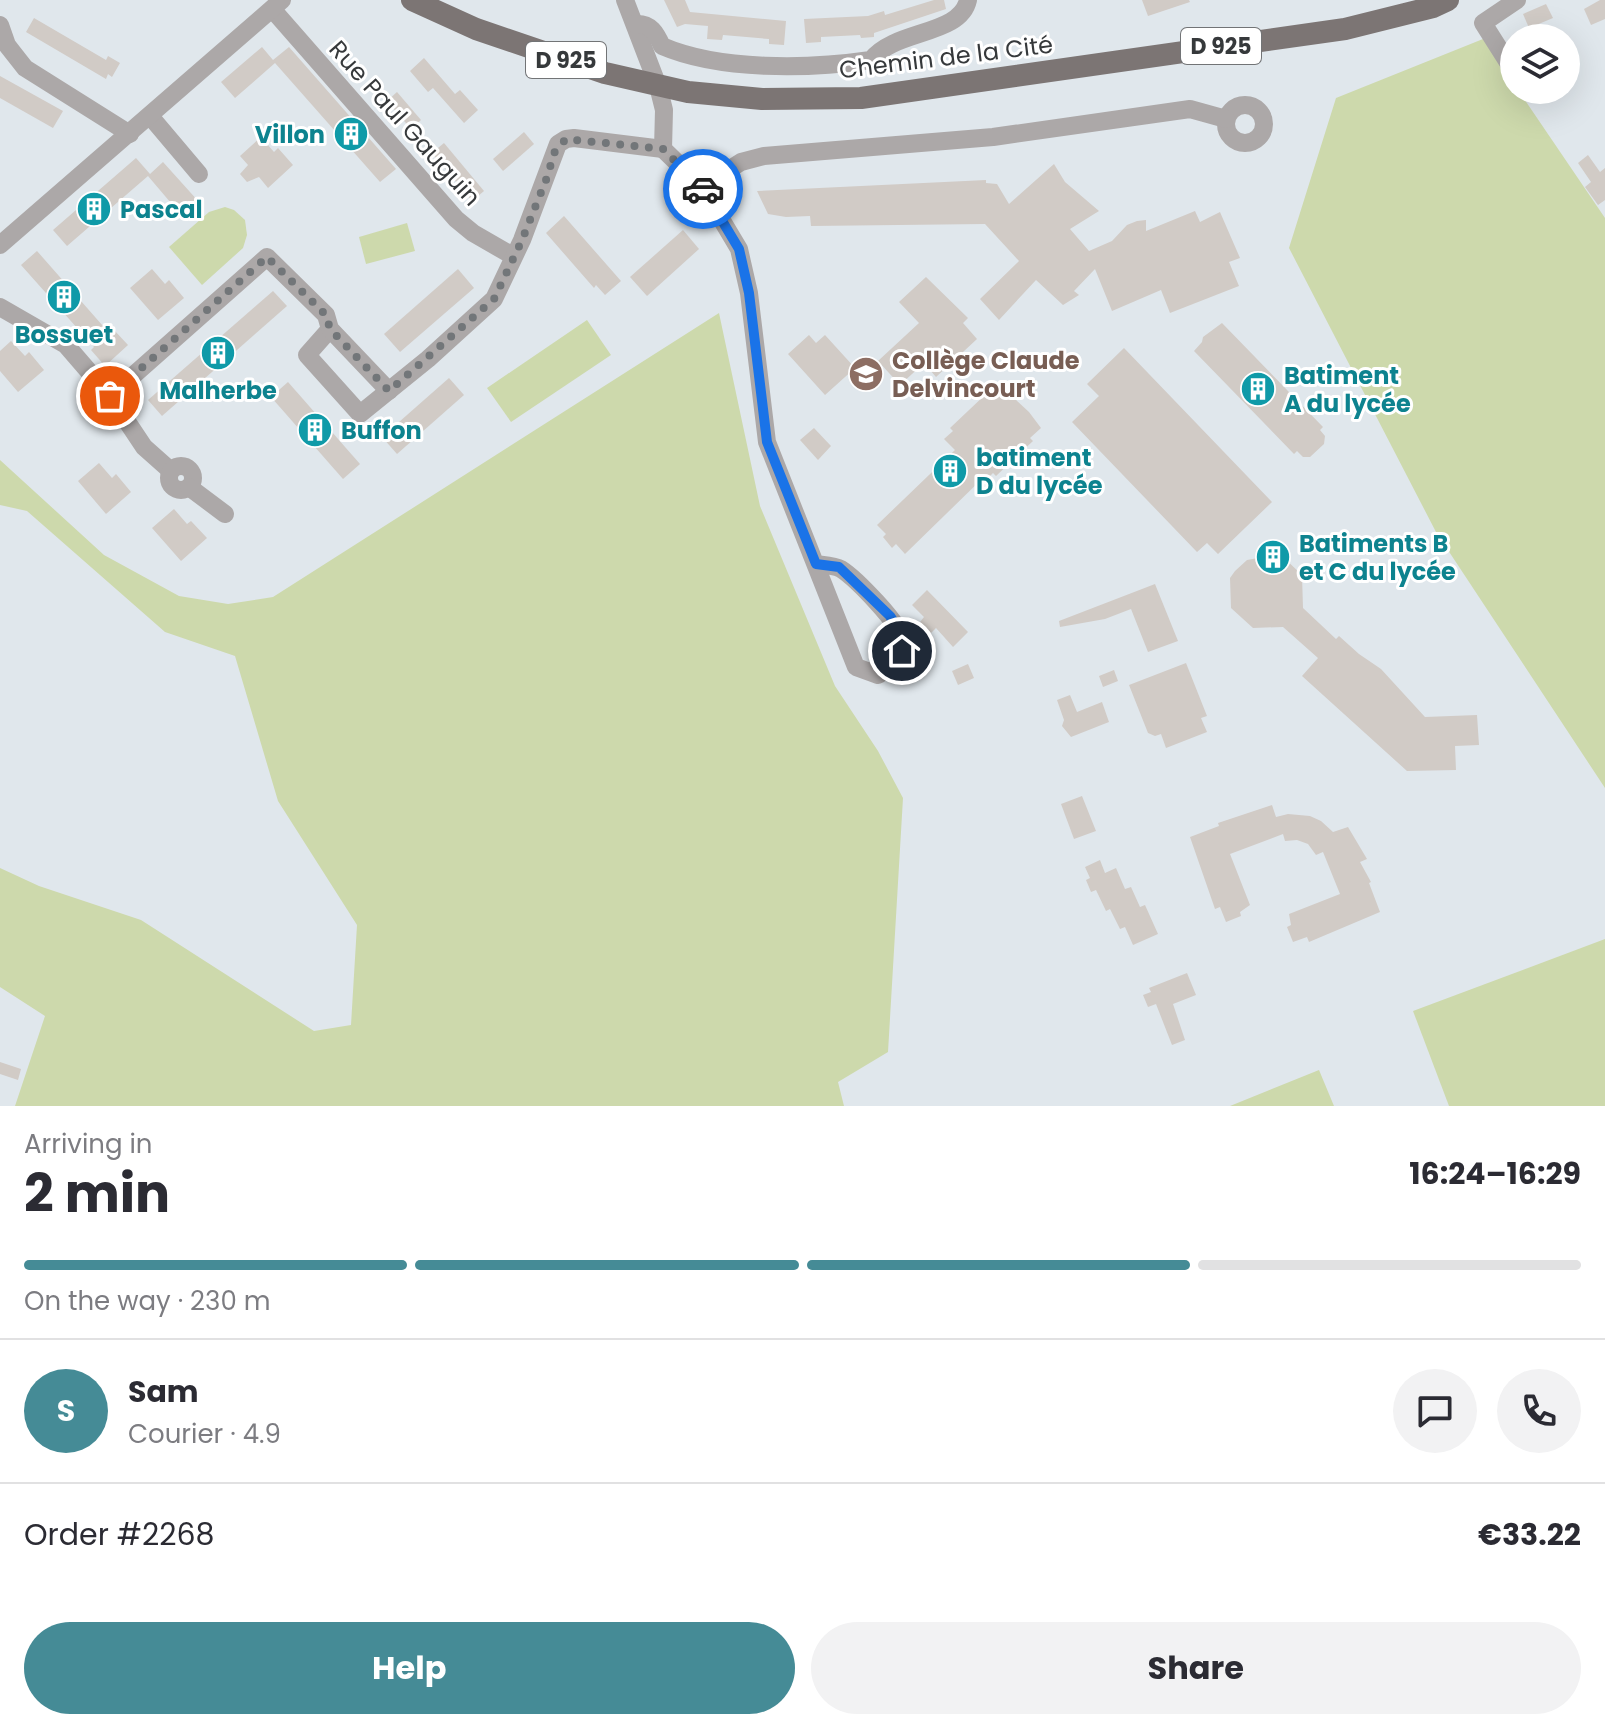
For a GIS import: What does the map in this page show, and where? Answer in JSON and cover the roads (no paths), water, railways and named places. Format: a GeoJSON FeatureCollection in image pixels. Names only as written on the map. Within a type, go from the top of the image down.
{"type":"FeatureCollection","features":[{"type":"Feature","properties":{"kind":"main road","name":"Chemin de la Cité"},"geometry":{"type":"LineString","coordinates":[[412,0],[476,29],[605,73],[688,92],[762,99],[861,98],[1345,29],[1433,7],[1448,0]]}},
{"type":"Feature","properties":{"kind":"street"},"geometry":{"type":"LineString","coordinates":[[625,0],[658,86],[664,110],[663,149]]}},
{"type":"Feature","properties":{"kind":"street","name":"Chemin de la Cité"},"geometry":{"type":"LineString","coordinates":[[635,24],[644,23],[655,31],[662,46],[684,56],[784,67],[871,60],[878,50],[890,42],[953,21],[965,10],[968,0]]}},
{"type":"Feature","properties":{"kind":"street"},"geometry":{"type":"LineString","coordinates":[[1500,50],[1483,23],[1517,0]]}},
{"type":"Feature","properties":{"kind":"street"},"geometry":{"type":"LineString","coordinates":[[0,245],[277,5]]}},
{"type":"Feature","properties":{"kind":"street","name":"Rue Paul Gauguin"},"geometry":{"type":"LineString","coordinates":[[277,5],[456,219],[473,233],[513,256]]}},
{"type":"Feature","properties":{"kind":"street"},"geometry":{"type":"LineString","coordinates":[[0,25],[7,45],[25,68],[130,134]]}},
{"type":"Feature","properties":{"kind":"street"},"geometry":{"type":"LineString","coordinates":[[702,187],[741,162],[764,156],[993,137],[1190,109],[1226,119]]}},
{"type":"Feature","properties":{"kind":"street"},"geometry":{"type":"LineString","coordinates":[[150,116],[199,174]]}},
{"type":"Feature","properties":{"kind":"street"},"geometry":{"type":"LineString","coordinates":[[330,329],[307,355],[360,414],[494,299],[546,180],[555,151],[566,139],[663,149],[702,187],[739,249],[749,293],[767,442],[856,667],[878,675],[896,664],[902,651],[903,637],[890,616],[839,567],[816,564]]}},
{"type":"Feature","properties":{"kind":"street"},"geometry":{"type":"LineString","coordinates":[[110,396],[267,257],[326,315],[330,329],[389,391]]}},
{"type":"Feature","properties":{"kind":"street"},"geometry":{"type":"LineString","coordinates":[[0,307],[66,345],[110,396],[144,447],[171,471],[177,467],[188,470],[192,475],[189,487],[225,514]]}},
{"type":"Feature","properties":{"kind":"place","name":"Villon"},"geometry":{"type":"Point","coordinates":[351,134]}},
{"type":"Feature","properties":{"kind":"place","name":"Pascal"},"geometry":{"type":"Point","coordinates":[94,209]}},
{"type":"Feature","properties":{"kind":"place","name":"Bossuet"},"geometry":{"type":"Point","coordinates":[64,297]}},
{"type":"Feature","properties":{"kind":"place","name":"Malherbe"},"geometry":{"type":"Point","coordinates":[218,353]}},
{"type":"Feature","properties":{"kind":"place","name":"Collège Claude Delvincourt"},"geometry":{"type":"Point","coordinates":[866,374]}},
{"type":"Feature","properties":{"kind":"place","name":"Batiment A du lycée"},"geometry":{"type":"Point","coordinates":[1258,389]}},
{"type":"Feature","properties":{"kind":"place","name":"Buffon"},"geometry":{"type":"Point","coordinates":[315,430]}},
{"type":"Feature","properties":{"kind":"place","name":"batiment D du lycée"},"geometry":{"type":"Point","coordinates":[950,471]}},
{"type":"Feature","properties":{"kind":"place","name":"Batiments B et C du lycée"},"geometry":{"type":"Point","coordinates":[1273,557]}}]}
